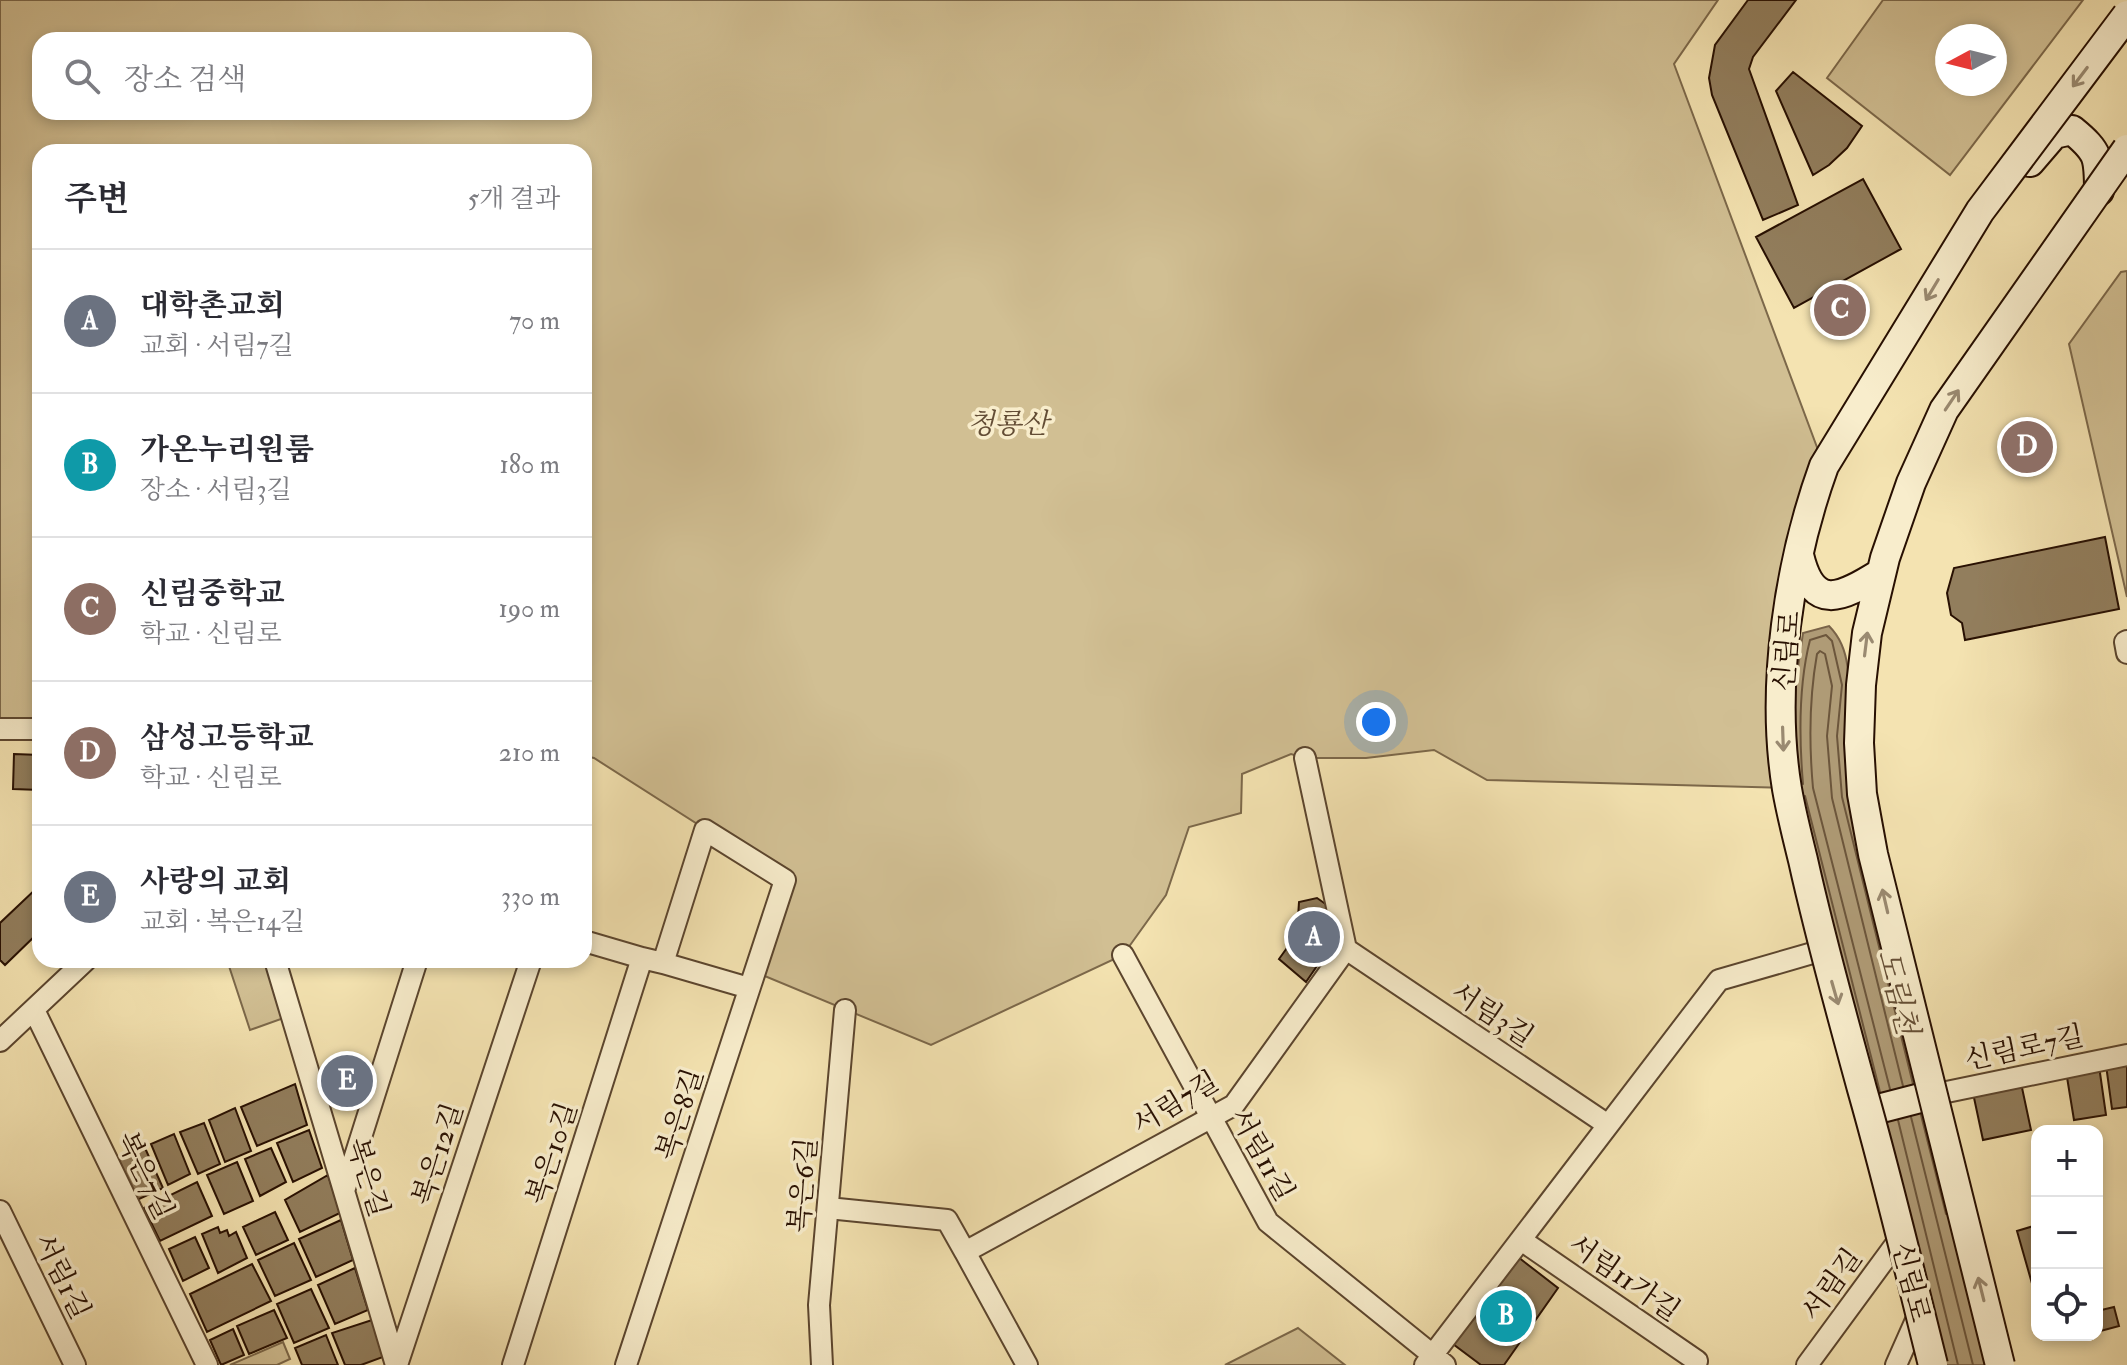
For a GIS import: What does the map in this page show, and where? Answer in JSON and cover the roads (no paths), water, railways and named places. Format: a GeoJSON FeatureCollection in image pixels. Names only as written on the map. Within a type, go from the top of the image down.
{"type":"FeatureCollection","features":[{"type":"Feature","properties":{"kind":"main road","name":"신림로"},"geometry":{"type":"LineString","coordinates":[[1933,1365],[1869,1111],[1823,950],[1787,788],[1783,747],[1787,618],[1807,512],[1824,466],[1980,211],[2127,15]]}},
{"type":"Feature","properties":{"kind":"main road"},"geometry":{"type":"LineString","coordinates":[[2003,180],[2025,168],[2054,134],[2072,130],[2092,146],[2099,159],[2099,191]]}},
{"type":"Feature","properties":{"kind":"main road"},"geometry":{"type":"LineString","coordinates":[[2000,1365],[1873,854],[1862,794],[1859,743],[1861,685],[1867,633],[1881,573],[1911,483],[1944,410],[2127,149]]}},
{"type":"Feature","properties":{"kind":"main road"},"geometry":{"type":"LineString","coordinates":[[1798,550],[1808,583],[1814,590],[1826,594],[1843,594],[1881,573]]}},
{"type":"Feature","properties":{"kind":"main road"},"geometry":{"type":"LineString","coordinates":[[1869,1111],[1932,1095]]}},
{"type":"Feature","properties":{"kind":"street"},"geometry":{"type":"LineString","coordinates":[[2127,641],[2127,653]]}},
{"type":"Feature","properties":{"kind":"street"},"geometry":{"type":"LineString","coordinates":[[0,729],[32,729]]}},
{"type":"Feature","properties":{"kind":"street"},"geometry":{"type":"LineString","coordinates":[[1305,758],[1346,949]]}},
{"type":"Feature","properties":{"kind":"street","name":"복은8길"},"geometry":{"type":"LineString","coordinates":[[626,1365],[785,880],[705,830],[663,963]]}},
{"type":"Feature","properties":{"kind":"street"},"geometry":{"type":"LineString","coordinates":[[592,943],[749,988]]}},
{"type":"Feature","properties":{"kind":"street","name":"서림7길"},"geometry":{"type":"LineString","coordinates":[[965,1252],[1234,1105],[1346,949]]}},
{"type":"Feature","properties":{"kind":"street","name":"서림3길"},"geometry":{"type":"LineString","coordinates":[[1346,949],[1608,1125]]}},
{"type":"Feature","properties":{"kind":"street"},"geometry":{"type":"LineString","coordinates":[[1434,1362],[1521,1240],[1719,980],[1823,950]]}},
{"type":"Feature","properties":{"kind":"street","name":"서림11길"},"geometry":{"type":"LineString","coordinates":[[1123,955],[1268,1222],[1434,1362]]}},
{"type":"Feature","properties":{"kind":"street","name":"복은10길"},"geometry":{"type":"LineString","coordinates":[[513,1365],[642,958]]}},
{"type":"Feature","properties":{"kind":"street"},"geometry":{"type":"LineString","coordinates":[[0,1041],[78,968]]}},
{"type":"Feature","properties":{"kind":"street","name":"복은길"},"geometry":{"type":"LineString","coordinates":[[277,968],[397,1365]]}},
{"type":"Feature","properties":{"kind":"street"},"geometry":{"type":"LineString","coordinates":[[344,1191],[414,968]]}},
{"type":"Feature","properties":{"kind":"street","name":"복은12길"},"geometry":{"type":"LineString","coordinates":[[397,1365],[528,968]]}},
{"type":"Feature","properties":{"kind":"street","name":"복은7길"},"geometry":{"type":"LineString","coordinates":[[34,1010],[207,1365]]}},
{"type":"Feature","properties":{"kind":"street","name":"복은6길"},"geometry":{"type":"LineString","coordinates":[[822,1365],[819,1305],[845,1010]]}},
{"type":"Feature","properties":{"kind":"street","name":"신림로7길"},"geometry":{"type":"LineString","coordinates":[[1932,1095],[2127,1055]]}},
{"type":"Feature","properties":{"kind":"street"},"geometry":{"type":"LineString","coordinates":[[828,1208],[947,1220],[1027,1365]]}},
{"type":"Feature","properties":{"kind":"street","name":"서림1길"},"geometry":{"type":"LineString","coordinates":[[0,1211],[75,1365]]}},
{"type":"Feature","properties":{"kind":"street","name":"서림길"},"geometry":{"type":"LineString","coordinates":[[1807,1365],[1901,1237]]}},
{"type":"Feature","properties":{"kind":"street","name":"서림11가길"},"geometry":{"type":"LineString","coordinates":[[1521,1240],[1697,1361]]}},
{"type":"Feature","properties":{"kind":"street"},"geometry":{"type":"LineString","coordinates":[[1896,1365],[1920,1311]]}},
{"type":"Feature","properties":{"kind":"water","name":"도림천"},"geometry":{"type":"Polygon","coordinates":[[[1829,626],[1844,649],[1847,663],[1845,741],[1850,795],[1992,1365],[1940,1365],[1795,792],[1793,701],[1803,633],[1829,626]]]}},
{"type":"Feature","properties":{"kind":"place","name":"신림중학교"},"geometry":{"type":"Point","coordinates":[1840,310]}},
{"type":"Feature","properties":{"kind":"place","name":"삼성고등학교"},"geometry":{"type":"Point","coordinates":[2027,447]}},
{"type":"Feature","properties":{"kind":"place","name":"대학촌교회"},"geometry":{"type":"Point","coordinates":[1314,937]}},
{"type":"Feature","properties":{"kind":"place","name":"사랑의 교회"},"geometry":{"type":"Point","coordinates":[347,1081]}},
{"type":"Feature","properties":{"kind":"place","name":"가온누리원룸"},"geometry":{"type":"Point","coordinates":[1506,1316]}},
{"type":"Feature","properties":{"kind":"park label","name":"청룡산"},"geometry":{"type":"Point","coordinates":[1008,423]}}]}
